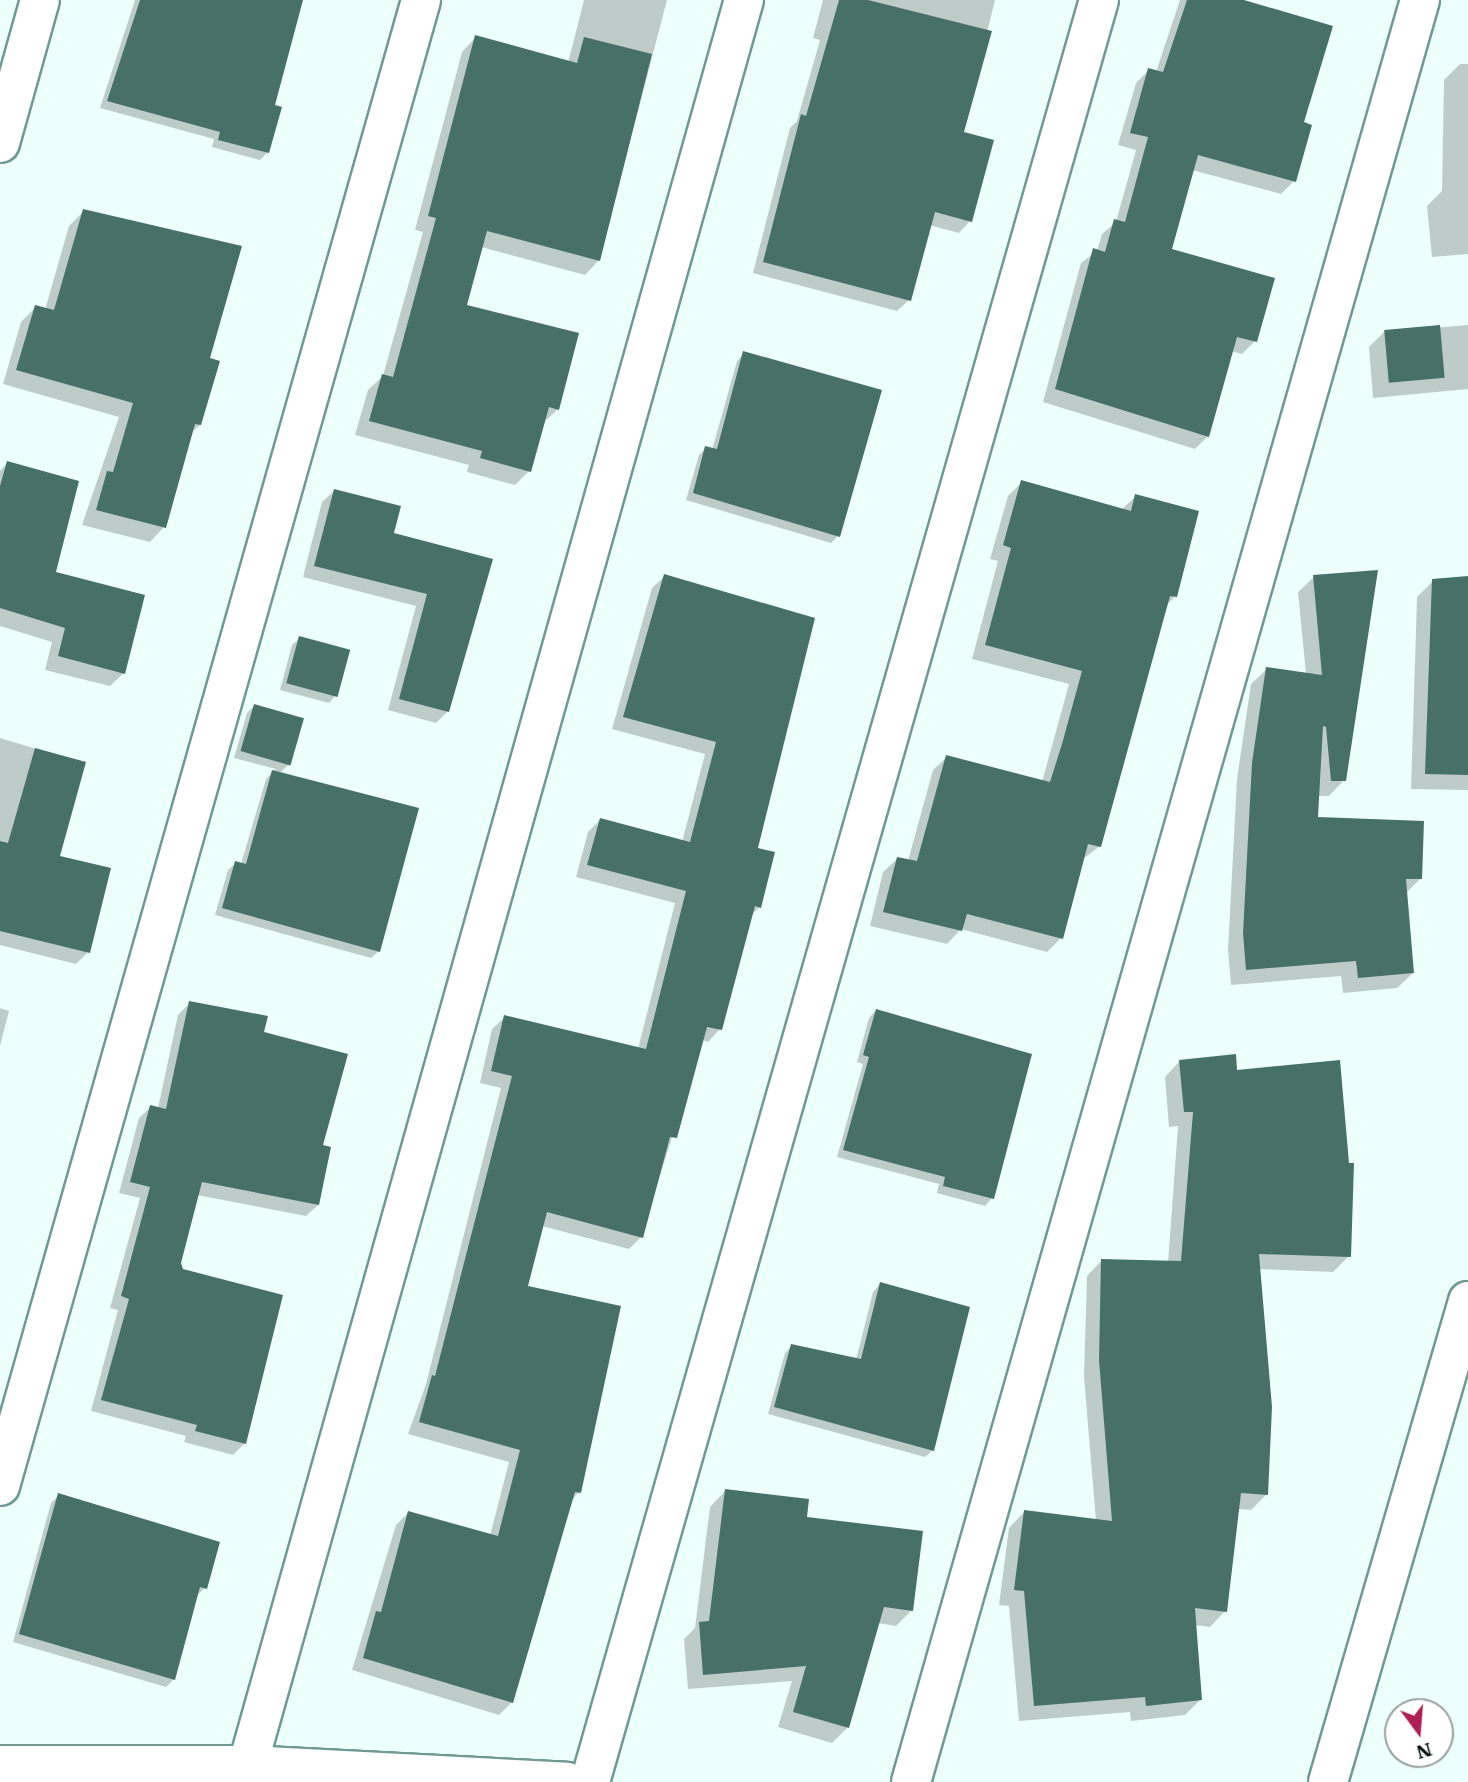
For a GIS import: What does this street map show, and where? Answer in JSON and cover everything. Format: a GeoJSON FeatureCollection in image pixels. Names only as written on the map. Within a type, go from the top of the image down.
{"type":"FeatureCollection","features":[{"type":"Feature","properties":{"kind":"street"},"geometry":{"type":"LineString","coordinates":[[0,143],[40,0]]}},
{"type":"Feature","properties":{"kind":"street"},"geometry":{"type":"LineString","coordinates":[[0,1486],[421,0]]}},
{"type":"Feature","properties":{"kind":"street"},"geometry":{"type":"LineString","coordinates":[[245,1774],[744,0]]}},
{"type":"Feature","properties":{"kind":"street"},"geometry":{"type":"LineString","coordinates":[[590,1782],[1099,0]]}},
{"type":"Feature","properties":{"kind":"street"},"geometry":{"type":"LineString","coordinates":[[911,1782],[1420,0]]}},
{"type":"Feature","properties":{"kind":"street"},"geometry":{"type":"LineString","coordinates":[[1328,1782],[1468,1301]]}},
{"type":"Feature","properties":{"kind":"street"},"geometry":{"type":"LineString","coordinates":[[0,1765],[567,1782]]}},
{"type":"Feature","properties":{"kind":"building"},"geometry":{"type":"Polygon","coordinates":[[[140,0],[303,0],[275,105],[282,107],[269,153],[218,140],[220,132],[107,101],[140,0]]]}},
{"type":"Feature","properties":{"kind":"building"},"geometry":{"type":"Polygon","coordinates":[[[839,0],[868,0],[992,31],[964,132],[994,140],[972,222],[935,212],[911,301],[763,262],[801,114],[806,116],[839,0]]]}},
{"type":"Feature","properties":{"kind":"building"},"geometry":{"type":"Polygon","coordinates":[[[1187,0],[1244,0],[1333,26],[1304,122],[1312,125],[1296,182],[1198,155],[1172,249],[1275,278],[1257,342],[1237,337],[1209,437],[1055,389],[1093,248],[1105,252],[1114,219],[1125,222],[1148,137],[1130,133],[1148,68],[1163,72],[1187,0]]]}},
{"type":"Feature","properties":{"kind":"building"},"geometry":{"type":"Polygon","coordinates":[[[475,35],[577,63],[584,37],[652,54],[600,261],[487,231],[467,305],[579,333],[559,410],[549,407],[531,472],[480,458],[482,451],[369,421],[382,374],[393,377],[436,218],[428,216],[475,35]]]}},
{"type":"Feature","properties":{"kind":"building"},"geometry":{"type":"Polygon","coordinates":[[[83,209],[242,246],[210,358],[220,361],[201,425],[195,424],[166,528],[96,510],[107,471],[113,472],[133,403],[16,370],[35,305],[54,310],[83,209]]]}},
{"type":"Feature","properties":{"kind":"building"},"geometry":{"type":"Polygon","coordinates":[[[1440,325],[1445,378],[1389,383],[1384,330],[1440,325]]]}},
{"type":"Feature","properties":{"kind":"building"},"geometry":{"type":"Polygon","coordinates":[[[743,351],[882,390],[840,537],[693,493],[705,446],[717,449],[743,351]]]}},
{"type":"Feature","properties":{"kind":"building"},"geometry":{"type":"Polygon","coordinates":[[[7,461],[79,481],[56,572],[145,595],[125,674],[58,656],[65,628],[0,608],[0,486],[7,461]]]}},
{"type":"Feature","properties":{"kind":"building"},"geometry":{"type":"Polygon","coordinates":[[[1021,480],[1131,511],[1135,494],[1199,511],[1177,597],[1170,596],[1101,847],[1088,844],[1063,939],[967,914],[962,931],[883,912],[897,857],[917,861],[946,755],[1050,782],[1082,671],[985,645],[1011,548],[1003,545],[1021,480]]]}},
{"type":"Feature","properties":{"kind":"building"},"geometry":{"type":"Polygon","coordinates":[[[334,489],[401,506],[394,533],[493,559],[449,712],[399,699],[427,594],[314,566],[334,489]]]}},
{"type":"Feature","properties":{"kind":"building"},"geometry":{"type":"Polygon","coordinates":[[[1378,570],[1346,781],[1331,781],[1326,727],[1323,726],[1318,817],[1424,821],[1422,879],[1406,879],[1414,973],[1358,978],[1356,961],[1246,970],[1243,933],[1252,763],[1266,667],[1322,675],[1313,575],[1378,570]]]}},
{"type":"Feature","properties":{"kind":"building"},"geometry":{"type":"Polygon","coordinates":[[[664,574],[815,618],[758,848],[775,852],[761,908],[755,906],[722,1030],[707,1027],[677,1138],[670,1137],[643,1238],[547,1212],[528,1286],[621,1306],[581,1493],[575,1492],[513,1703],[363,1658],[376,1611],[381,1612],[408,1511],[498,1536],[520,1450],[419,1422],[432,1375],[435,1376],[512,1076],[491,1071],[504,1015],[646,1049],[686,891],[587,865],[600,818],[690,842],[716,742],[623,717],[664,574]]]}},
{"type":"Feature","properties":{"kind":"building"},"geometry":{"type":"Polygon","coordinates":[[[1468,576],[1468,775],[1425,774],[1432,579],[1468,576]]]}},
{"type":"Feature","properties":{"kind":"building"},"geometry":{"type":"Polygon","coordinates":[[[299,636],[350,650],[338,697],[286,683],[299,636]]]}},
{"type":"Feature","properties":{"kind":"building"},"geometry":{"type":"Polygon","coordinates":[[[254,704],[304,718],[290,765],[240,751],[254,704]]]}},
{"type":"Feature","properties":{"kind":"building"},"geometry":{"type":"Polygon","coordinates":[[[35,748],[86,762],[60,856],[111,868],[90,953],[0,931],[0,841],[8,843],[35,748]]]}},
{"type":"Feature","properties":{"kind":"building"},"geometry":{"type":"Polygon","coordinates":[[[272,770],[419,808],[380,952],[222,908],[235,861],[246,864],[272,770]]]}},
{"type":"Feature","properties":{"kind":"building"},"geometry":{"type":"Polygon","coordinates":[[[189,1001],[268,1016],[264,1032],[348,1054],[323,1145],[331,1147],[319,1205],[202,1182],[181,1263],[183,1269],[283,1295],[246,1444],[195,1431],[197,1425],[101,1400],[129,1299],[121,1296],[150,1187],[130,1182],[150,1105],[166,1109],[189,1001]]]}},
{"type":"Feature","properties":{"kind":"building"},"geometry":{"type":"Polygon","coordinates":[[[876,1009],[1032,1054],[994,1199],[943,1186],[945,1177],[843,1150],[869,1057],[863,1055],[876,1009]]]}},
{"type":"Feature","properties":{"kind":"building"},"geometry":{"type":"Polygon","coordinates":[[[1236,1054],[1237,1070],[1340,1060],[1349,1163],[1354,1163],[1351,1257],[1259,1254],[1272,1407],[1268,1495],[1241,1493],[1227,1612],[1195,1608],[1202,1700],[1146,1706],[1145,1697],[1034,1706],[1024,1591],[1014,1590],[1024,1510],[1112,1521],[1099,1360],[1101,1259],[1181,1261],[1193,1112],[1184,1112],[1179,1060],[1236,1054]]]}},
{"type":"Feature","properties":{"kind":"building"},"geometry":{"type":"Polygon","coordinates":[[[880,1282],[970,1307],[934,1451],[774,1407],[791,1344],[861,1359],[880,1282]]]}},
{"type":"Feature","properties":{"kind":"building"},"geometry":{"type":"Polygon","coordinates":[[[725,1489],[809,1499],[807,1517],[923,1531],[913,1611],[884,1607],[849,1728],[793,1712],[806,1666],[703,1675],[699,1622],[709,1621],[725,1489]]]}},
{"type":"Feature","properties":{"kind":"building"},"geometry":{"type":"Polygon","coordinates":[[[58,1493],[220,1542],[207,1589],[200,1587],[175,1680],[19,1634],[58,1493]]]}}]}
